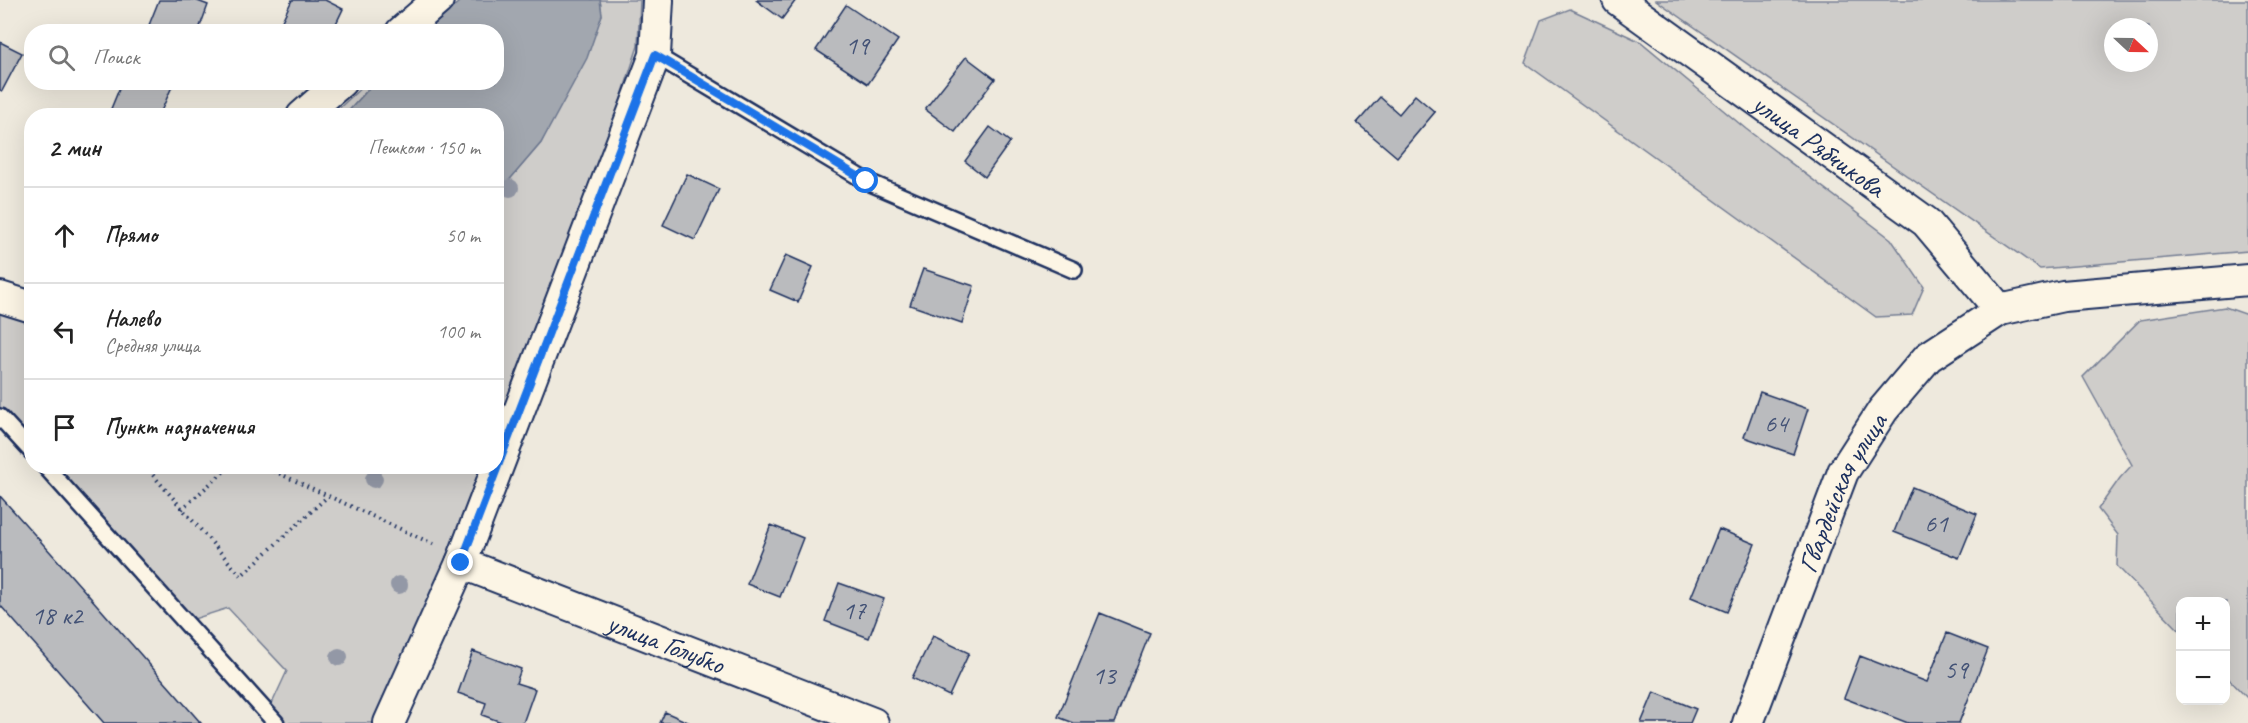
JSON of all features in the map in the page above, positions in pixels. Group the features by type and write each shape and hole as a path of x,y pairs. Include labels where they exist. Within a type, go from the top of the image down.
{"street":[{"path":"410,24 438,0"},
{"path":"504,450 655,55 658,0"},
{"name":"улица Рябчикова","path":"1618,0 1926,222 2000,310"},
{"path":"311,108 332,90"},
{"path":"2000,310 2063,296 2248,280"},
{"path":"0,297 24,304"},
{"name":"Гвардейская улица","path":"1748,723 1843,472 1883,410 1928,357 2000,310"},
{"path":"389,723 461,563 495,474"},
{"name":"улица Голубко","path":"461,563 873,723"}],"lane":[{"path":"655,55 866,181 1074,270"},
{"path":"0,417 24,443"},
{"path":"52,474 276,723"}],"path":[{"path":"152,474 241,576 327,497"},
{"path":"182,509 221,474"},
{"path":"280,474 443,548 461,563"}],"shaded area":[{"path":"461,0 600,0 602,15 587,58 541,143 504,188 504,108 351,108 368,90 504,90 504,24 435,24"},
{"path":"600,0 640,0 638,46 602,157 504,408 504,188 541,143 602,15"},
{"path":"1656,0 2248,0 2248,251 2040,269"},
{"path":"1570,9 1641,42 1746,129 1891,239 1924,287 1912,315 1876,317 1525,63 1541,20"},
{"path":"359,90 368,90 351,108 339,108"},
{"path":"2225,307 2248,315 2248,699 2230,680 2230,597 2176,597 2176,627 2117,566 2118,535 2098,509 2132,465 2083,377 2140,320"},
{"path":"0,310 24,318 24,436 0,410"},
{"path":"58,474 479,474 442,576 378,723 281,723 269,710 287,671 228,608 191,620"}],"building":[{"path":"159,0 195,0 208,5 201,24 149,24"},
{"path":"292,0 325,0 343,9 336,24 280,24"},
{"path":"756,0 796,0 782,19"},
{"path":"846,5 898,40 868,84 816,50"},
{"path":"0,42 22,53 2,91 0,90"},
{"path":"966,57 995,79 955,132 925,109"},
{"path":"119,90 170,90 163,108 111,108"},
{"path":"1415,95 1435,112 1397,157 1357,123 1380,97 1399,114"},
{"path":"990,127 1010,142 985,177 965,161"},
{"path":"687,174 719,189 695,240 663,225"},
{"path":"786,255 813,267 798,302 770,290"},
{"path":"923,269 974,286 962,323 910,305"},
{"path":"1760,392 1808,409 1793,454 1744,437"},
{"path":"1912,487 1977,514 1959,558 1894,532"},
{"path":"0,496 201,723 104,723 0,605"},
{"path":"771,525 803,538 780,597 747,584"},
{"path":"1719,529 1755,544 1727,612 1691,597"},
{"path":"839,583 884,599 869,638 825,621"},
{"path":"1100,613 1150,633 1114,723 1074,723 1058,717"},
{"path":"1947,633 1988,649 1959,723 1908,723 1844,698 1860,656 1927,682"},
{"path":"933,636 969,653 949,696 912,678"},
{"path":"473,651 521,669 516,683 535,689 523,723 504,723 482,715 486,703 458,693"},
{"path":"1654,692 1696,709 1690,723 1641,723"},
{"path":"665,712 690,723 660,723"}],"route":[{"path":"461,563 655,55 866,181"}]}
